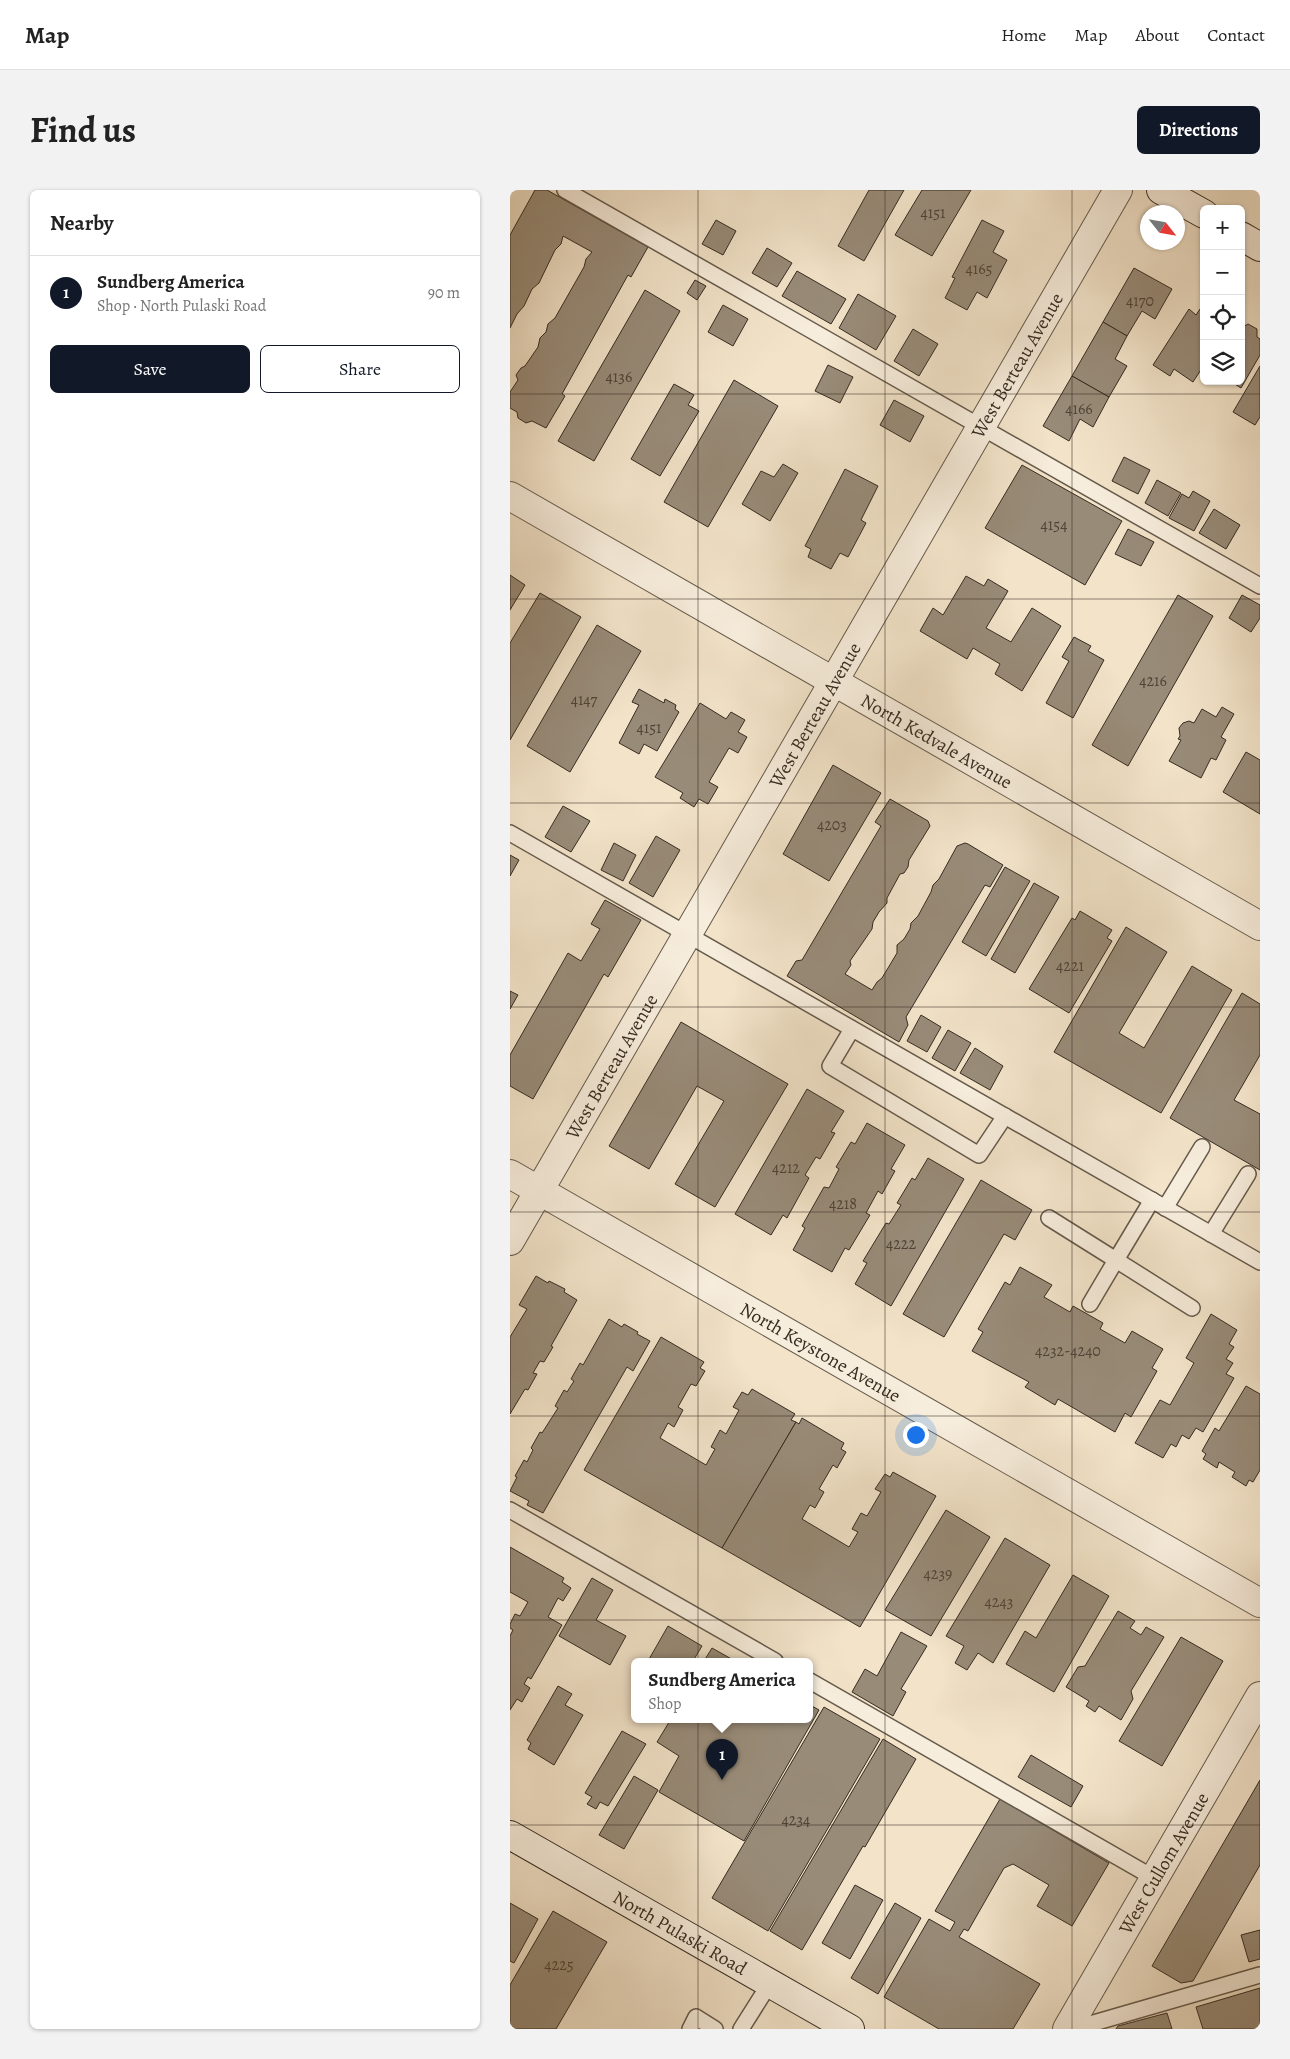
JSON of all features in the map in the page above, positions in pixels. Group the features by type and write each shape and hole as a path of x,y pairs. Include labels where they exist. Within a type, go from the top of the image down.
{"street":[{"name":"West Berteau Avenue","path":"510,1241 1118,190"},
{"path":"1161,190 1200,212"},
{"path":"1245,238 1260,247"},
{"name":"North Kedvale Avenue","path":"510,496 1260,926"},
{"name":"North Keystone Avenue","path":"510,1174 1260,1603"},
{"name":"West Cullom Avenue","path":"1067,2029 1260,1696"},
{"name":"North Pulaski Road","path":"510,1835 850,2029"}],"lane":[{"path":"565,190 1260,586"},
{"path":"510,833 1260,1262"},
{"path":"852,1029 830,1066 979,1155 1005,1116"},
{"path":"1165,1208 1202,1146"},
{"path":"1211,1234 1248,1174"},
{"path":"1090,1304 1152,1200"},
{"path":"1049,1218 1192,1308"},
{"path":"510,1510 770,1658"},
{"path":"813,1683 1154,1878"},
{"path":"1073,2029 1260,1975"},
{"path":"741,2029 770,1983"},
{"path":"690,2029 696,2017 715,2029"}],"building":[{"path":"535,190 547,190 648,247 631,277 628,275 562,394 565,396 546,428 532,421 526,423 518,418 517,412 510,408 510,392 518,380 516,375 525,366 538,347 540,338 546,332 548,324 555,318 584,267 586,259 592,252 563,236 561,244 555,250 539,283 532,289 510,328 510,235"},
{"path":"869,190 904,190 864,261 838,246"},
{"path":"922,190 971,190 932,256 895,235"},
{"path":"716,220 736,231 723,255 702,244"},
{"path":"982,220 1004,231 993,252 1007,260 987,298 977,292 967,310 945,298 955,278 952,277"},
{"path":"767,248 792,263 777,287 752,273"},
{"path":"1134,268 1172,289 1155,319 1142,311 1127,336 1103,322"},
{"path":"797,271 846,299 831,324 782,296"},
{"path":"695,280 706,286 697,300 687,293"},
{"path":"645,290 680,311 594,461 558,441"},
{"path":"858,294 896,316 876,350 839,328"},
{"path":"723,305 748,319 733,346 708,332"},
{"path":"1189,309 1196,315 1200,309 1200,371 1193,382 1174,369 1170,376 1153,365"},
{"path":"1103,322 1127,336 1115,359 1127,366 1109,397 1072,376"},
{"path":"1248,324 1257,329 1257,337 1260,339 1260,355 1245,381 1245,340 1245,326"},
{"path":"913,329 938,344 919,376 894,361"},
{"path":"828,365 853,377 840,403 815,391"},
{"path":"1260,366 1260,417 1255,425 1233,412"},
{"path":"1072,376 1109,397 1093,427 1080,419 1069,441 1043,426"},
{"path":"734,380 778,406 708,527 664,502"},
{"path":"674,384 694,395 688,405 699,411 660,476 631,459"},
{"path":"894,400 924,416 910,442 880,425"},
{"path":"1124,457 1150,470 1138,494 1112,481"},
{"path":"783,464 798,473 770,521 742,504 761,471 774,477"},
{"path":"1022,465 1122,521 1085,585 985,528"},
{"path":"845,469 878,486 861,520 866,523 848,557 840,553 831,569 808,557 811,549 805,546"},
{"path":"1157,480 1181,493 1168,516 1145,503"},
{"path":"1193,491 1210,501 1194,531 1169,518 1182,494 1189,498"},
{"path":"1214,509 1240,525 1226,549 1199,533"},
{"path":"1128,529 1154,542 1141,566 1115,554"},
{"path":"510,575 525,585 510,610"},
{"path":"966,576 984,586 988,579 1008,591 986,628 1011,642 1032,608 1061,626 1022,691 995,674 1000,664 973,648 967,659 920,631 933,608 943,615"},
{"path":"540,593 581,617 510,740 510,643"},
{"path":"1178,595 1213,616 1128,766 1092,745"},
{"path":"1242,595 1260,605 1260,618 1251,632 1229,618"},
{"path":"597,625 641,651 570,772 527,746"},
{"path":"1074,637 1091,646 1088,651 1104,660 1073,718 1046,703 1069,661 1062,657"},
{"path":"639,689 664,703 665,699 676,705 675,709 679,712 657,751 644,744 639,754 619,743 639,705 632,702"},
{"path":"700,703 726,719 731,712 745,720 738,732 747,737 738,753 729,748 709,782 718,787 708,804 699,799 694,807 680,798 683,793 655,777"},
{"path":"1222,707 1234,714 1221,737 1226,740 1216,760 1211,758 1201,778 1169,761 1181,740 1178,739 1180,736 1179,728 1183,723 1189,721 1194,723 1202,709 1216,717"},
{"path":"1246,752 1260,760 1260,814 1223,792"},
{"path":"833,765 881,793 829,881 783,854"},
{"path":"890,799 928,821 930,826 909,860 908,867 904,873 900,874 887,898 887,903 873,922 872,929 850,961 851,965 845,974 872,990 882,978 897,953 897,945 904,939 911,923 918,916 933,885 939,879 957,846 965,843 968,844 1003,865 990,887 985,885 906,1017 908,1025 899,1042 787,976 796,961 802,960 881,826 875,822"},
{"path":"563,806 590,821 571,852 545,837"},
{"path":"656,836 680,850 653,897 629,883"},
{"path":"614,843 636,855 623,881 601,870"},
{"path":"510,855 519,860 510,876"},
{"path":"1005,867 1030,881 986,956 962,942"},
{"path":"1034,883 1059,897 1015,973 991,959"},
{"path":"605,900 641,920 608,977 604,974 533,1099 510,1086 510,1055 568,953 581,961 600,929 591,924"},
{"path":"1080,911 1112,930 1107,938 1112,941 1069,1013 1029,989 1072,918 1075,920"},
{"path":"1126,927 1167,952 1119,1033 1144,1048 1192,966 1232,990 1161,1113 1054,1052"},
{"path":"510,991 518,995 510,1009"},
{"path":"1242,993 1260,1004 1260,1055 1234,1100 1260,1114 1260,1170 1170,1118"},
{"path":"921,1015 941,1027 927,1052 907,1041"},
{"path":"681,1022 788,1084 715,1207 675,1184 724,1101 697,1086 649,1169 609,1146"},
{"path":"948,1030 971,1043 955,1071 932,1058"},
{"path":"975,1048 1003,1066 990,1090 960,1073"},
{"path":"807,1089 844,1111 831,1132 835,1133 820,1159 816,1157 805,1175 809,1178 787,1218 783,1215 771,1235 735,1214"},
{"path":"867,1123 905,1145 891,1169 895,1171 882,1194 878,1191 866,1213 870,1215 849,1250 845,1248 832,1272 793,1250 805,1228 802,1226 824,1187 829,1188 839,1169 836,1167 851,1142 855,1144"},
{"path":"928,1158 964,1179 891,1306 855,1284 867,1263 863,1261 886,1223 889,1224 901,1205 897,1203 912,1178 915,1180"},
{"path":"981,1180 1032,1210 1015,1240 1004,1234 944,1337 903,1314"},
{"path":"1020,1267 1052,1285 1044,1297 1070,1312 1073,1306 1103,1323 1100,1329 1125,1343 1132,1331 1163,1349 1152,1368 1157,1371 1131,1417 1125,1413 1115,1432 1058,1399 1055,1405 1025,1387 1029,1382 972,1351 983,1332 978,1329 1005,1282 1010,1285"},
{"path":"536,1276 565,1289 564,1292 577,1300 544,1362 540,1361 533,1373 537,1374 528,1390 525,1389 510,1414 510,1337 527,1309 519,1305"},
{"path":"1211,1314 1237,1330 1229,1344 1234,1347 1226,1359 1233,1363 1226,1374 1234,1378 1203,1432 1196,1428 1189,1439 1182,1435 1176,1447 1171,1444 1163,1458 1135,1443 1160,1400 1170,1405 1194,1363 1186,1358"},
{"path":"609,1319 622,1327 624,1324 650,1341 633,1371 627,1367 543,1513 527,1505 529,1501 510,1491 517,1477 515,1476 524,1460 527,1462 533,1450 531,1448 540,1432 542,1433 558,1408 555,1406 564,1390 567,1392 574,1381 571,1379 580,1363 583,1365"},
{"path":"661,1337 704,1362 700,1368 705,1371 696,1386 691,1384 678,1407 683,1410 674,1427 668,1423 660,1438 706,1465 715,1449 711,1447 720,1430 726,1434 739,1410 733,1407 742,1392 748,1395 752,1389 795,1414 791,1420 796,1422 722,1548 584,1470"},
{"path":"1246,1386 1260,1394 1260,1470 1253,1482 1249,1480 1246,1486 1232,1477 1235,1472 1219,1462 1217,1468 1203,1459 1206,1454 1202,1451 1215,1428 1219,1431"},
{"path":"802,1418 844,1443 841,1449 846,1452 837,1468 833,1465 819,1489 824,1492 815,1508 810,1505 802,1519 849,1547 858,1532 852,1529 861,1513 867,1516 881,1492 875,1489 885,1474 890,1477 893,1472 936,1496 860,1627 722,1548 796,1422 799,1424"},
{"path":"946,1510 990,1537 931,1636 885,1610"},
{"path":"1005,1538 1050,1565 993,1663 978,1653 967,1670 955,1663 964,1646 946,1636"},
{"path":"510,1547 564,1578 562,1582 571,1588 563,1601 558,1598 548,1617 562,1625 531,1679 528,1677 524,1684 530,1688 522,1702 517,1699 510,1710 510,1636 513,1630 510,1628 510,1624 515,1614 520,1616 528,1602 510,1592"},
{"path":"1073,1575 1109,1596 1054,1692 1006,1664 1025,1631 1036,1638"},
{"path":"592,1578 613,1590 596,1620 626,1636 610,1665 559,1636"},
{"path":"1118,1611 1135,1621 1130,1628 1141,1635 1146,1627 1164,1637 1131,1691 1133,1699 1121,1720 1099,1706 1095,1712 1086,1706 1089,1701 1066,1687 1078,1667 1085,1666"},
{"path":"668,1626 702,1646 695,1658 650,1658"},
{"path":"901,1632 927,1646 901,1689 906,1692 893,1716 852,1692 865,1669 877,1676"},
{"path":"1181,1637 1223,1661 1162,1766 1119,1741"},
{"path":"712,1648 730,1658 706,1658"},
{"path":"558,1686 572,1694 565,1705 583,1715 554,1765 528,1749 531,1743 527,1740"},
{"path":"813,1707 819,1710 813,1720"},
{"path":"824,1707 880,1739 768,1931 712,1898"},
{"path":"669,1723 812,1723 744,1841 659,1792 679,1756 657,1742"},
{"path":"622,1731 646,1744 608,1806 600,1802 596,1809 587,1804 592,1797 585,1793"},
{"path":"883,1739 916,1759 802,1950 770,1931"},
{"path":"1031,1755 1083,1786 1071,1807 1018,1777"},
{"path":"634,1776 658,1790 624,1849 599,1835"},
{"path":"1260,1780 1260,1865 1193,1981 1181,1983 1152,1966"},
{"path":"1000,1799 1109,1863 1072,1926 1037,1906 1049,1885 1013,1864 1004,1868 968,1931 964,1929 959,1937 1040,1984 1013,2029 939,2029 884,1997 929,1919 950,1931 955,1922 935,1911"},
{"path":"855,1885 883,1900 850,1959 822,1943"},
{"path":"510,1903 538,1919 514,1963 510,1961"},
{"path":"895,1903 921,1918 878,1994 851,1978"},
{"path":"553,1911 607,1942 556,2029 510,2029 510,1985"},
{"path":"1260,1930 1260,1959 1249,1962 1241,1935"},
{"path":"1260,1988 1260,2029 1203,2029 1196,2007"},
{"path":"1167,2013 1172,2029 1116,2029 1118,2026"}],"place":[{"name":"Sundberg America","path":"722,1780"}]}
